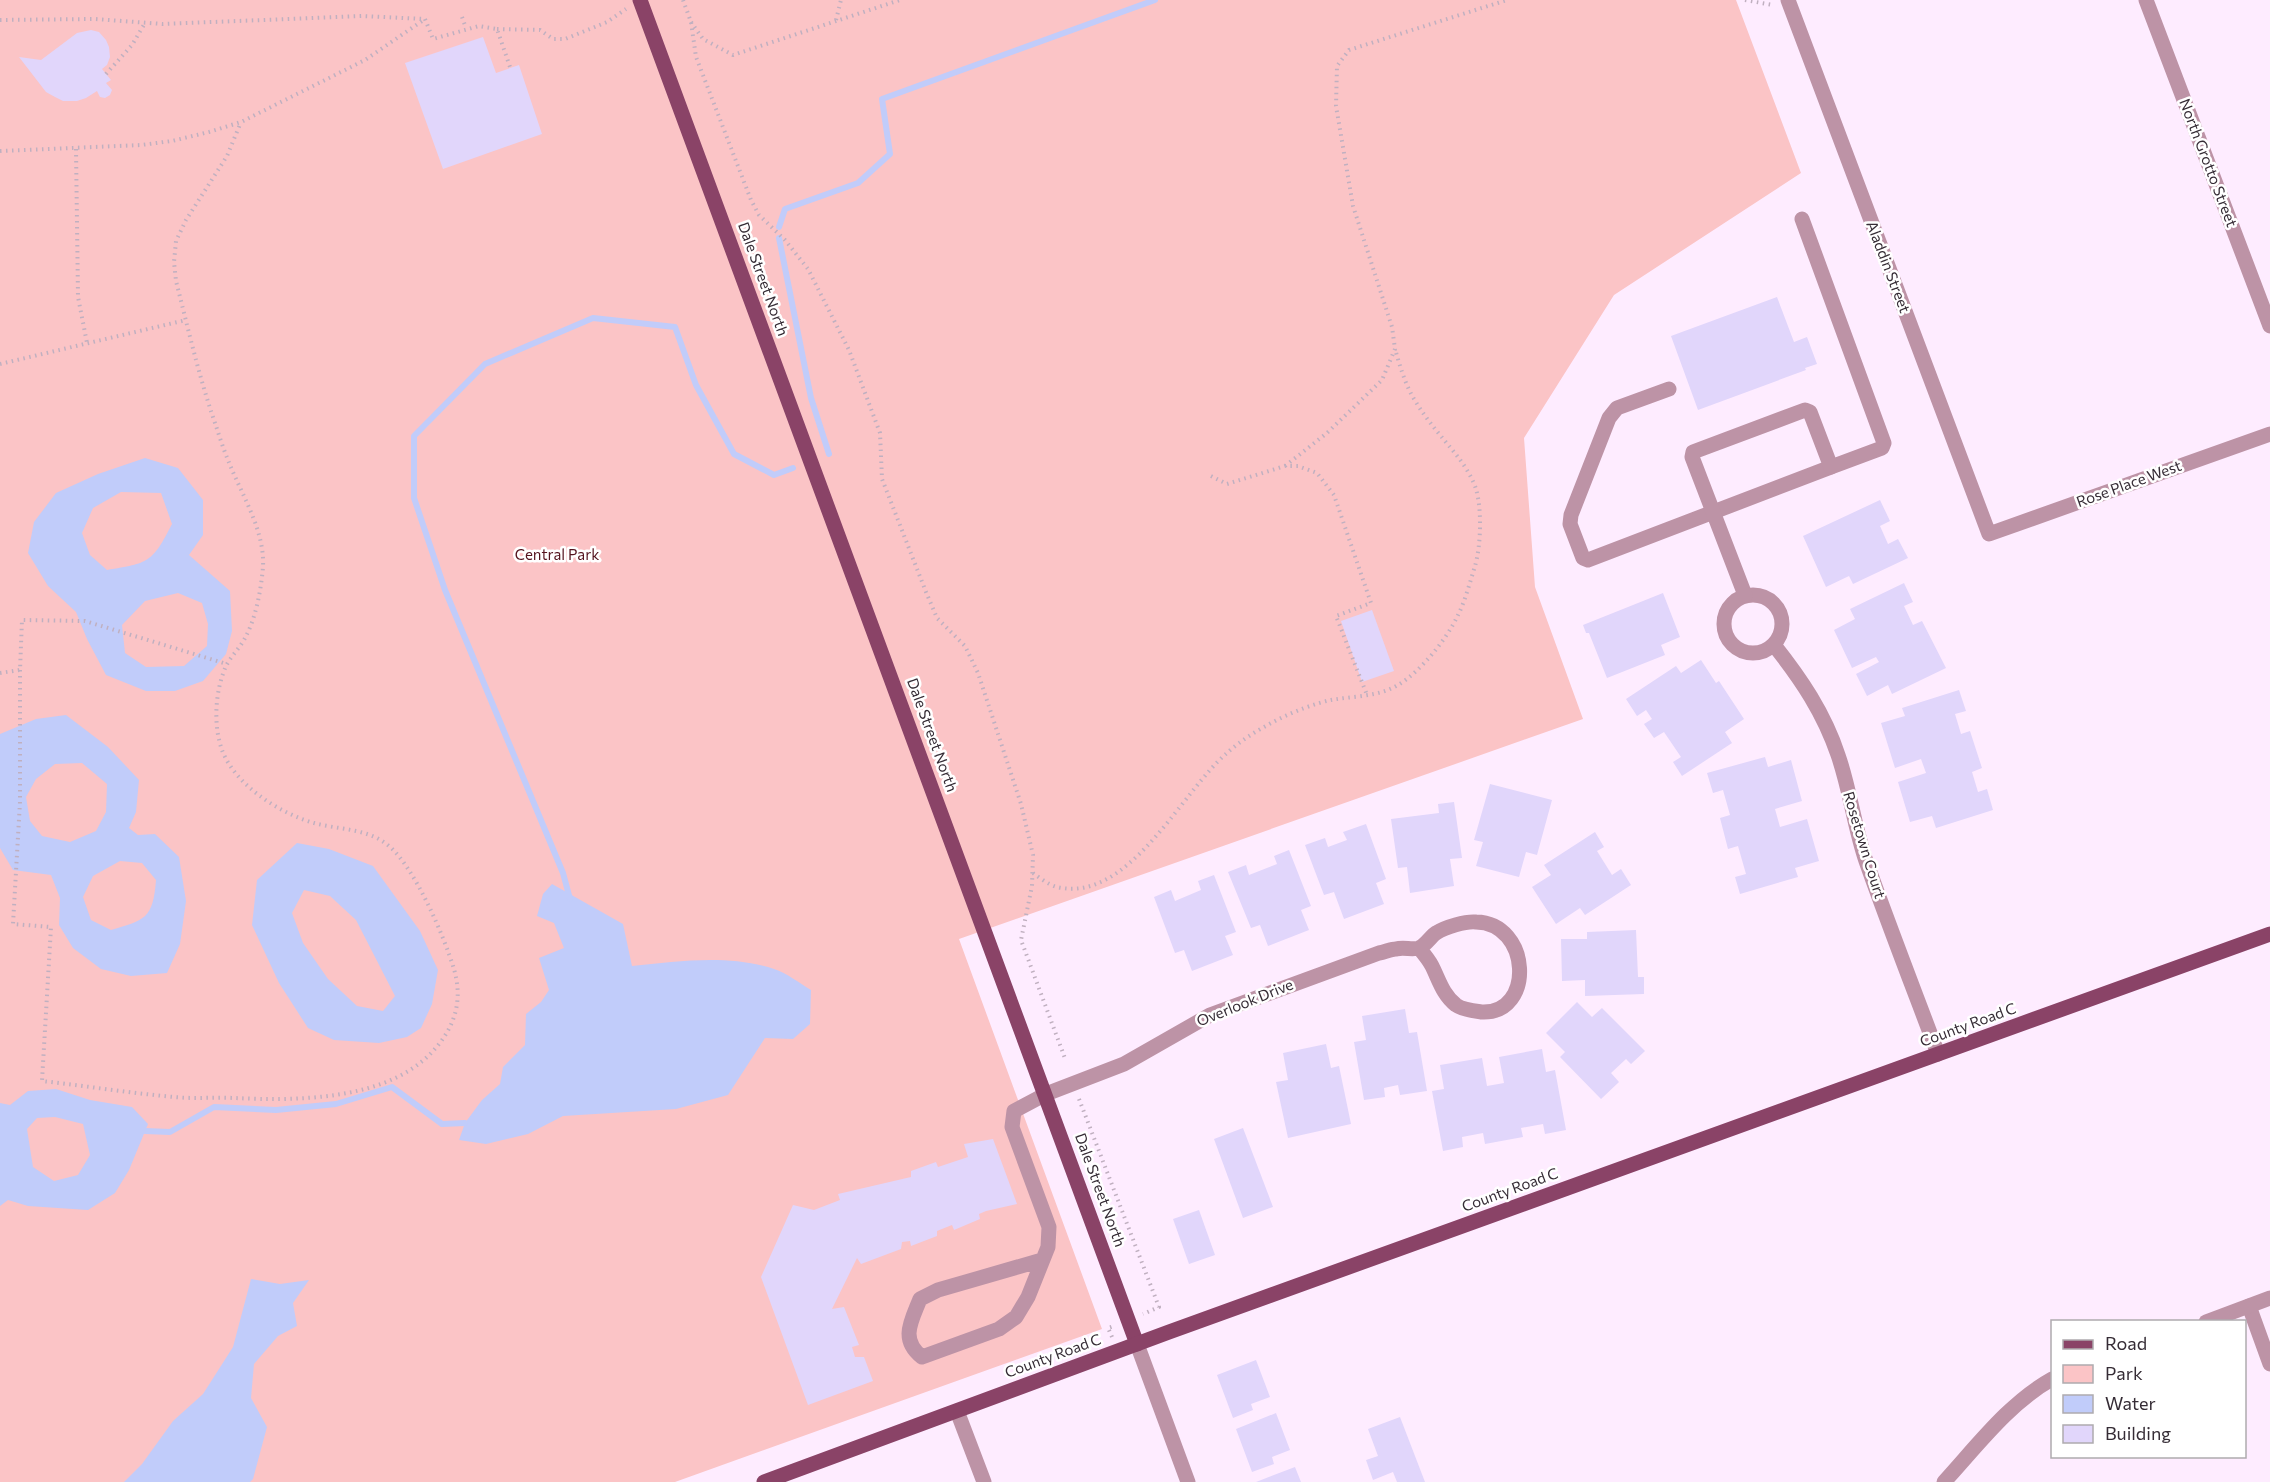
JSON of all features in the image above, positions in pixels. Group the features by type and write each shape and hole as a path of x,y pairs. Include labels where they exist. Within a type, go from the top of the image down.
{"main road":[{"name":"Dale Street North","path":"635,3 1046,1094 1137,1344"},
{"name":"County Road C","path":"764,1482 1137,1344 2270,934"}],"street":[{"name":"North Grotto Street","path":"2146,0 2270,326"},
{"name":"Aladdin Street","path":"1788,1 1989,534"},
{"path":"1669,389 1617,408 1609,418 1571,515 1570,524 1583,558 1588,560 1882,448 1884,443 1802,219"},
{"path":"1745,595 1692,457 1693,452 1805,410 1810,412 1832,467"},
{"name":"Rose Place West","path":"1989,534 2270,434"},
{"path":"1755,594 1774,603 1780,612 1782,622 1781,632 1774,645 1761,652 1750,654 1738,650 1729,642 1724,632 1723,620 1728,608 1735,600 1745,595 1755,594"},
{"name":"Rosetown Court","path":"1774,645 1803,682 1826,723 1839,756 1866,860 1938,1054"},
{"path":"1474,921 1491,924 1506,933 1516,951 1521,971 1518,988 1507,1003 1490,1012 1472,1011 1457,1005 1443,990 1432,965 1419,948 1438,931 1474,921"},
{"name":"Overlook Drive","path":"1042,1260 1048,1246 1049,1227 1012,1127 1014,1111 1046,1094 1124,1064 1179,1031 1229,1007 1379,953 1397,948 1419,948"},
{"path":"1042,1260 1028,1297 1016,1317 999,1329 922,1357 913,1350 908,1330 920,1299 938,1290 1042,1260"},
{"path":"2211,1320 2270,1298"},
{"path":"2249,1306 2270,1364"},
{"name":"Dale Street North","path":"1137,1344 1188,1482"},
{"path":"1944,1482 2008,1412 2051,1380"},
{"path":"957,1410 984,1482"}],"path":[{"path":"683,0 691,22 696,57 751,200 759,215 785,240 808,269 849,350 880,433 882,479 926,592 937,618 965,646 978,673 1021,804 1033,855 1028,914 1021,940 1066,1061"},
{"path":"836,20 841,0"},
{"path":"691,22 703,39 734,55 900,0"},
{"path":"1033,873 1055,887 1082,890 1118,872 1153,841 1226,753 1277,719 1330,700 1367,695 1397,686 1430,658 1457,618 1476,564 1480,526 1476,489 1460,459 1434,430 1413,398 1402,373 1392,327 1353,206 1336,106 1337,66 1349,50 1507,0"},
{"path":"1745,0 1770,6 1788,1"},
{"path":"425,19 433,39 479,26 497,29 540,30 553,39 565,39 607,22 635,3"},
{"path":"0,20 94,19 163,24 362,16 425,19"},
{"path":"462,17 466,28"},
{"path":"0,151 76,149 172,141 241,122 365,60 425,19"},
{"path":"106,74 132,45 145,22"},
{"path":"497,29 510,67"},
{"path":"227,664 85,621 22,620 20,802 13,924 51,927 42,1081 180,1098 295,1099 359,1091 415,1067 433,1051 448,1032 458,1000 458,984 441,932 404,863 390,846 374,835 313,823 264,798 234,771 223,754 217,733 218,697 227,664 245,638 261,587 263,562 260,539 213,417 176,281 174,262 176,241 186,220 227,156 241,122"},
{"path":"76,149 78,297 87,343"},
{"path":"0,364 186,320"},
{"path":"1285,466 1327,433 1382,380 1395,348"},
{"path":"1211,476 1227,484 1285,466 1298,466 1317,473 1334,495 1371,603 1336,616 1367,695"},
{"path":"0,673 21,670"}],"green space":[{"name":"Central Park","path":"0,0 1736,0 1801,173 1614,295 1524,438 1535,587 1583,719 959,939 1102,1329 675,1482 0,1482"}],"water":[{"path":"145,458 178,468 203,500 203,535 189,555 230,591 232,631 226,654 203,681 175,691 146,691 106,675 76,612 48,586 28,553 34,522 56,493 98,474","holes":["121,492 161,493 172,524 159,547 148,559 141,563 107,570 90,555 82,533 93,508","178,593 202,603 208,624 207,646 184,666 146,667 125,653 122,625 145,601"]},
{"path":"66,715 108,747 139,780 136,812 129,828 138,835 155,834 179,857 186,901 180,944 167,973 131,976 101,969 73,948 59,925 60,898 51,875 13,870 0,848 0,734 36,719","holes":["82,763 107,784 106,812 96,831 70,842 42,836 30,821 26,797 36,779 55,764","120,861 142,863 156,880 155,893 145,916 111,930 91,920 83,897 93,876"]},
{"path":"297,843 329,849 373,866 420,931 438,970 432,1004 421,1028 407,1037 379,1043 334,1040 308,1028 279,983 252,925 257,880","holes":["304,890 330,896 356,920 395,996 383,1011 357,1006 328,979 303,943 292,913"]},
{"path":"552,884 623,924 632,966 722,960 757,964 774,969 811,990 810,1024 793,1039 765,1038 728,1095 676,1109 563,1116 528,1134 486,1144 459,1140 465,1123 482,1100 500,1084 503,1067 525,1045 526,1014 541,1002 549,990 539,958 564,948 554,923 537,916 543,894"},
{"path":"56,1089 90,1100 132,1107 148,1124 129,1170 115,1193 88,1210 28,1206 8,1200 0,1206 0,1103 10,1105 28,1091","holes":["55,1117 83,1124 90,1155 78,1175 54,1181 33,1167 27,1129 37,1118"]},
{"path":"251,1279 280,1284 309,1280 293,1303 297,1326 278,1336 254,1364 251,1398 267,1427 253,1479 250,1482 124,1482 142,1464 173,1421 203,1394 233,1347"}],"building":[{"path":"91,30 99,32 109,47 110,57 107,65 102,69 111,80 106,83 112,90 105,98 100,97 97,91 77,101 63,101 46,92 19,57 41,60 77,33"},
{"path":"483,37 496,73 519,65 542,134 443,169 405,63"},
{"path":"1777,297 1794,342 1807,337 1817,364 1698,410 1671,336"},
{"path":"1880,500 1890,521 1880,526 1888,544 1898,539 1908,558 1853,584 1849,576 1826,587 1803,536"},
{"path":"1904,583 1913,602 1904,606 1913,625 1922,621 1946,668 1892,694 1888,685 1867,696 1856,674 1879,662 1876,657 1852,668 1834,630 1855,619 1850,609"},
{"path":"1663,593 1680,637 1661,645 1665,655 1607,678 1589,633 1586,633 1583,625"},
{"path":"1372,610 1394,671 1362,682 1341,621"},
{"path":"1701,660 1716,683 1719,681 1744,719 1725,732 1732,743 1682,776 1673,762 1681,757 1664,732 1654,738 1644,724 1652,719 1646,710 1637,716 1626,699 1676,666 1681,673"},
{"path":"1959,690 1966,711 1955,714 1961,734 1970,731 1982,768 1972,772 1978,792 1987,789 1993,810 1936,828 1932,816 1910,822 1898,782 1926,773 1921,759 1895,768 1881,723 1905,716 1902,708"},
{"path":"1765,757 1768,767 1791,760 1802,801 1775,809 1780,827 1807,819 1819,861 1795,868 1798,877 1740,894 1735,877 1746,874 1738,846 1728,849 1720,818 1730,815 1723,790 1713,793 1707,773"},
{"path":"1490,784 1552,800 1537,855 1526,852 1519,877 1476,866 1483,842 1474,840"},
{"path":"1454,802 1462,858 1450,859 1454,886 1410,893 1407,867 1398,868 1391,819 1439,813 1438,804"},
{"path":"1366,824 1386,879 1376,883 1384,904 1344,919 1334,892 1324,895 1305,845 1325,838 1328,847 1347,840 1343,832"},
{"path":"1595,832 1604,847 1597,851 1612,875 1621,869 1631,885 1585,915 1580,908 1556,924 1532,887 1551,875 1544,865"},
{"path":"1289,850 1311,906 1301,910 1309,930 1268,946 1260,925 1251,928 1228,872 1246,865 1249,875 1277,864 1274,856"},
{"path":"1214,875 1236,932 1225,936 1233,955 1192,971 1184,950 1175,953 1154,897 1171,890 1175,901 1201,890 1198,881"},
{"path":"1636,930 1638,977 1644,977 1644,994 1585,996 1585,980 1562,981 1561,939 1587,939 1587,932"},
{"path":"1577,1002 1592,1017 1602,1008 1645,1051 1631,1064 1626,1059 1611,1073 1619,1082 1601,1099 1560,1057 1565,1052 1546,1033"},
{"path":"1405,1009 1409,1033 1417,1032 1427,1091 1400,1095 1398,1085 1384,1088 1385,1097 1364,1100 1354,1042 1366,1040 1362,1016"},
{"path":"1326,1044 1331,1068 1339,1066 1351,1124 1288,1138 1276,1082 1288,1080 1283,1053"},
{"path":"1542,1049 1546,1072 1555,1070 1566,1130 1545,1134 1543,1124 1521,1128 1523,1137 1485,1144 1483,1133 1462,1137 1463,1147 1443,1151 1432,1091 1444,1089 1440,1065 1482,1058 1487,1086 1504,1083 1499,1057"},
{"path":"1243,1128 1273,1207 1243,1218 1214,1139"},
{"path":"993,1139 1017,1204 986,1211 979,1214 980,1219 954,1230 952,1225 937,1231 937,1236 911,1246 910,1241 902,1242 901,1249 861,1264 857,1258 832,1309 844,1307 859,1345 852,1347 855,1357 864,1357 873,1381 808,1405 761,1277 793,1205 814,1210 840,1200 838,1194 911,1177 911,1171 936,1162 938,1167 968,1157 964,1144"},
{"path":"1199,1210 1215,1255 1189,1264 1173,1219"},
{"path":"1256,1360 1270,1397 1251,1404 1253,1410 1233,1418 1217,1375"},
{"path":"1276,1413 1290,1450 1272,1457 1274,1464 1252,1472 1236,1429"},
{"path":"1400,1417 1425,1482 1397,1482 1393,1472 1373,1480 1366,1460 1378,1456 1368,1429"},
{"path":"1295,1467 1301,1482 1256,1482"}],"waterway":[{"path":"779,227 785,209 858,183 890,154 882,99 1155,0"},
{"path":"779,238 811,398 829,454"},
{"path":"570,899 563,873 445,590 414,498 414,436 485,364 593,318 675,327 696,385 734,454 774,475 793,468"},
{"path":"145,1131 170,1132 214,1107 276,1110 336,1104 392,1087 442,1124 465,1123"}]}
